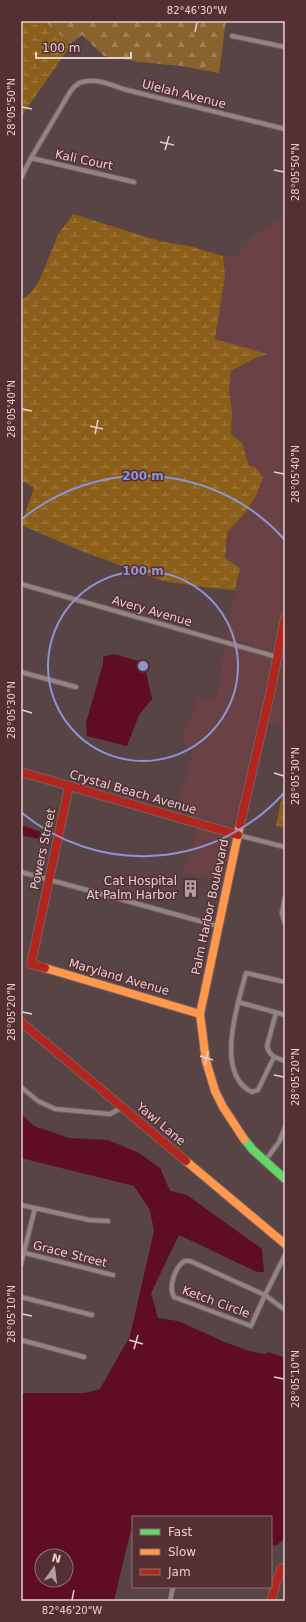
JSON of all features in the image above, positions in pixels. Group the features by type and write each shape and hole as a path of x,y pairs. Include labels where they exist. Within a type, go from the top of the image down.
{"street":[{"path":"232,36 285,47"},
{"name":"Ulelah Avenue","path":"30,158 70,92 78,83 88,81 102,82 123,89 285,129"},
{"path":"21,178 30,158"},
{"name":"Kali Court","path":"30,158 134,182"},
{"name":"Avery Avenue","path":"21,584 278,657"},
{"name":"Palm Harbor Boulevard","path":"285,618 278,657 200,1014 206,1061 215,1091 233,1125 265,1162 285,1179"},
{"path":"21,672 76,688"},
{"name":"Crystal Beach Avenue","path":"21,772 238,835"},
{"name":"Powers Street","path":"31,964 69,786"},
{"path":"238,835 285,847"},
{"path":"21,872 218,926"},
{"path":"285,897 282,913 285,924"},
{"name":"Maryland Avenue","path":"31,964 200,1014"},
{"path":"274,1057 258,1090 252,1092 246,1089 238,1081 231,1063 231,1037 246,973 285,982"},
{"path":"238,1002 285,1016"},
{"path":"276,1013 267,1046 268,1051 274,1057 285,1061"},
{"name":"Yawl Lane","path":"21,1022 285,1244"},
{"path":"21,1087 38,1101 55,1109 110,1114 123,1107"},
{"path":"265,1162 279,1142 285,1128"},
{"path":"279,1142 285,1143"},
{"path":"21,1205 89,1220 108,1221"},
{"path":"21,1264 35,1208"},
{"name":"Grace Street","path":"23,1253 114,1275"},
{"name":"Ketch Circle","path":"265,1295 190,1262 184,1261 179,1265 171,1287 171,1292 177,1299 250,1326 285,1255"},
{"path":"265,1295 285,1310"},
{"path":"21,1298 92,1315"},
{"path":"21,1340 84,1357"},
{"path":"271,1601 276,1582 284,1568"},
{"path":"170,1601 174,1588"}],"shaded area":[{"path":"281,219 285,220 285,603 275,652 226,638 240,568 225,558 227,533 244,514 256,496 263,477 249,466 242,443 231,434 232,413 229,391 231,371 255,358 266,354 215,339 225,276 223,256 237,257 253,235"},
{"path":"285,635 285,727 267,722 242,833"},
{"path":"225,645 274,659 236,831 197,820 177,805 193,755 181,739 198,698 216,699"},
{"path":"114,654 144,663 152,699 139,715 127,746 87,736 86,723 103,664 103,657"},
{"path":"21,825 41,832 38,839 21,835"},
{"path":"198,828 234,838 224,884 182,872"},
{"path":"21,1114 34,1126 69,1138 108,1140 139,1153 160,1168 170,1191 187,1195 262,1249 264,1272 257,1272 179,1235 151,1293 158,1318 178,1321 249,1351 265,1354 269,1352 285,1358 285,1538 277,1545 272,1546 272,1516 132,1516 132,1530 130,1533 114,1601 21,1601 21,1396 24,1393 85,1393 100,1389 130,1336 154,1231 150,1210 134,1186 21,1158"}],"green space":[{"path":"21,21 44,21 71,45 21,117"},
{"path":"44,21 226,21 219,73 181,66 139,62 104,56 82,35 70,44"},
{"path":"73,214 159,241 189,246 223,256 225,276 215,339 267,354 255,358 231,371 229,391 232,413 231,434 242,443 249,466 255,467 263,477 256,496 244,514 227,533 225,558 240,568 235,590 163,581 84,552 21,525 34,488 21,480 21,300 34,289 39,281 60,231"},
{"path":"285,779 285,828 276,826"}],"traffic: fast":[{"path":"244,1139 253,1150 285,1179"}],"traffic: slow":[{"path":"240,825 200,1014 206,1061 215,1091 223,1107 244,1139"},
{"path":"45,968 200,1014"},
{"path":"186,1161 285,1244"}],"traffic: jam":[{"path":"240,825 270,694 285,618"},
{"path":"21,772 238,835"},
{"path":"45,968 31,964 69,786"},
{"path":"21,1022 186,1161"},
{"path":"271,1601 276,1582 282,1568 285,1569"}],"place":[{"name":"Cat Hospital At Palm Harbor","path":"190,888"}]}
